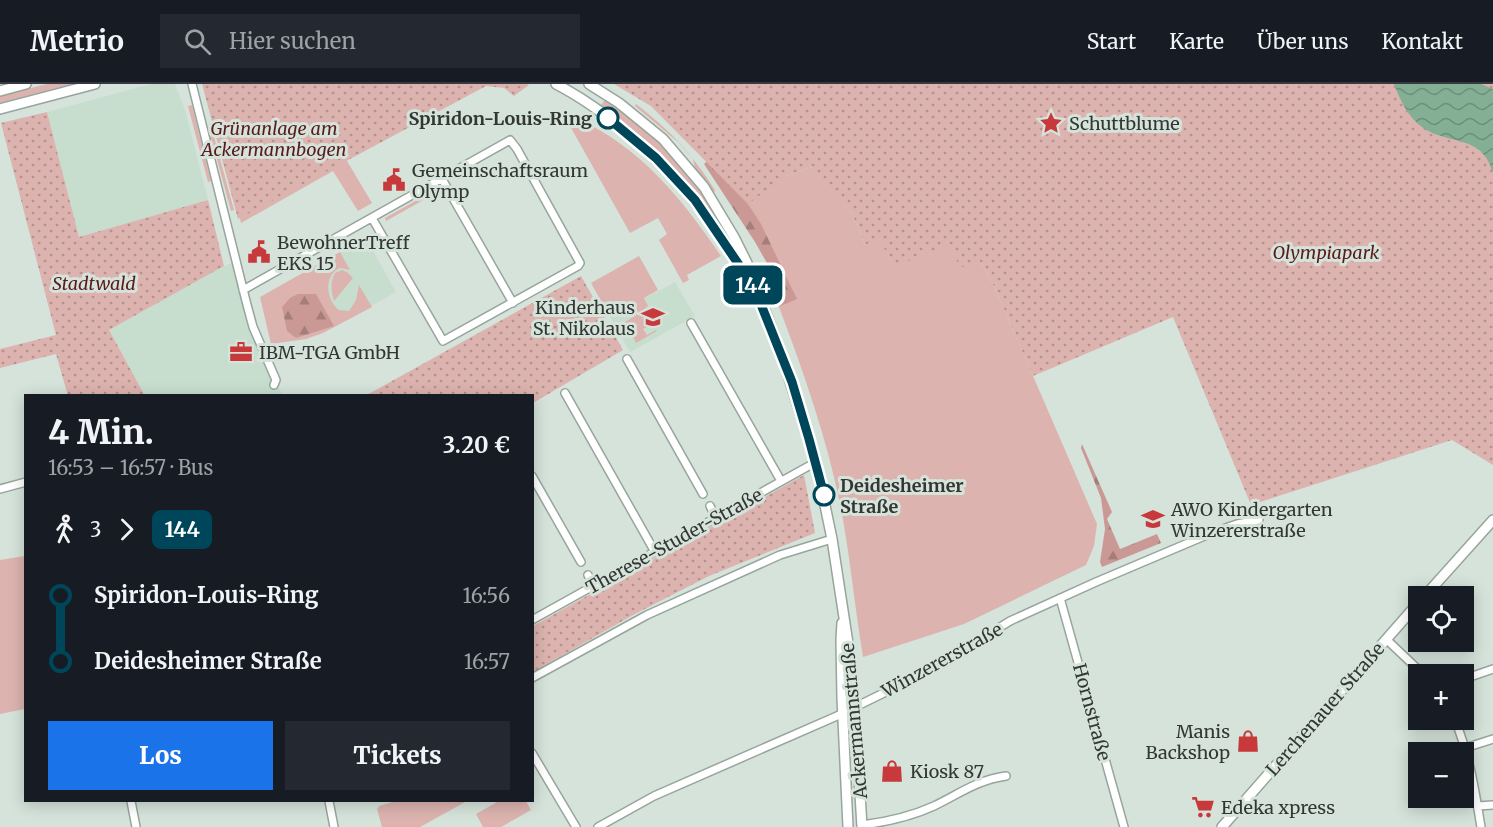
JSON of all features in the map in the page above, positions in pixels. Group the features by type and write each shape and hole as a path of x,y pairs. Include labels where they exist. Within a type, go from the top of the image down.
{"main road":[{"path":"0,91 26,84"},
{"path":"0,109 95,84"},
{"name":"Ackermannstraße","path":"555,84 583,100 656,158 695,200 754,287"},
{"name":"Ackermannstraße","path":"591,84 640,119 663,139 690,169 717,207 747,263 754,287 781,352 816,462 832,539 849,640 856,707 862,826"},
{"path":"1434,586 1493,520"},
{"name":"Lerchenauer Straße","path":"1222,827 1408,614"},
{"name":"Ackermannstraße","path":"843,615 841,640 848,827"},
{"name":"Lerchenauer Straße","path":"1227,827 1231,817"}],"street":[{"path":"192,84 253,327 276,380 274,386"},
{"path":"583,100 591,84"},
{"path":"243,290 510,140 580,263 513,303 442,341 372,218"},
{"path":"442,179 513,303"},
{"path":"691,323 781,481"},
{"path":"627,359 703,494"},
{"path":"565,393 655,552"},
{"name":"Therese-Studer-Straße","path":"534,619 816,462"},
{"path":"534,480 581,562"},
{"path":"0,489 24,483"},
{"path":"710,506 716,518"},
{"name":"Winzererstraße","path":"598,827 654,796 843,714 934,668 1010,621 1214,532 1237,524 1259,520"},
{"path":"534,677 647,615 780,555 832,539"},
{"path":"588,575 594,586"},
{"name":"Hornstraße","path":"1060,598 1124,827"},
{"path":"1386,639 1412,664"},
{"path":"1474,676 1493,669"},
{"path":"1474,745 1493,740"},
{"path":"534,756 576,827"},
{"path":"862,826 932,807 987,779 1006,776"},
{"path":"1474,788 1481,827"},
{"path":"131,802 136,827"},
{"path":"329,802 334,827"},
{"path":"1478,806 1493,805"}],"shaded area":[{"path":"151,84 175,84 185,110 208,200 79,237 47,112"},
{"path":"367,240 396,292 335,326 305,272"},
{"path":"234,262 251,329 282,394 144,394 109,330"},
{"name":"Kinderhaus St. Nikolaus","path":"675,282 695,316 630,352 610,317"}],"green space":[{"path":"47,84 72,84 0,103 0,96"},
{"name":"Grünanlage am Ackermannbogen","path":"202,84 529,85 514,96 504,88 486,86 238,219"},
{"name":"Olympiapark","path":"614,84 1493,84 1493,465 1452,440 1251,505 1173,317 1033,376 995,288 979,260 960,268 950,244 893,267 880,239 865,245 852,213 812,167 785,176 748,204 651,106"},
{"path":"605,100 648,132 687,171 715,208 731,241 703,203 671,168 601,105"},
{"path":"636,104 660,124 678,142 635,106"},
{"path":"192,105 211,181 208,182 188,106"},
{"name":"Stadtwald","path":"47,112 79,237 208,200 224,266 109,330 144,394 67,394 56,354 0,368 0,349 56,335 1,123"},
{"path":"577,119 600,130 640,159 675,195 721,256 687,275 689,280 683,283 659,240 667,234 658,218 630,233 570,126"},
{"path":"615,129 657,165 686,194 709,225 731,259 730,261 692,207 663,175 613,131"},
{"path":"213,133 234,210 231,211 212,141 209,138"},
{"path":"678,142 689,154 698,165 715,190 714,193 695,168 693,159"},
{"path":"717,151 785,176 748,204 761,224 797,299 779,307 772,272 704,164"},
{"path":"344,156 372,203 358,211 333,171 241,223 239,214"},
{"path":"812,167 852,213 865,245 880,238 893,266 950,243 979,260 995,288 1097,524 1094,546 1086,565 964,624 863,657 841,508 829,457 814,406 779,307 796,299 748,204 785,176"},
{"path":"440,184 443,189 386,221 385,218 435,190 434,187"},
{"path":"340,252 350,270 340,268 331,277 328,288 331,300 339,310 349,311 356,300 359,285 372,307 323,333 306,339 271,344 260,297"},
{"path":"639,256 658,290 644,298 648,306 644,309 653,324 643,329 647,335 657,331 636,343 625,322 635,316 630,307 610,317 591,283"},
{"path":"342,270 353,278 334,301 332,280 335,273"},
{"path":"581,276 623,350 534,402 534,394 369,394"},
{"path":"298,294 316,294 334,326 296,338 287,331 282,307 290,298"},
{"path":"1082,444 1112,512 1107,519 1120,549 1157,534 1161,543 1102,567 1100,562 1105,529 1101,498 1081,448"},
{"path":"804,475 815,533 709,576 633,615 534,671 534,625"},
{"path":"24,556 24,709 0,714 0,560"},
{"path":"393,802 465,802 420,827 382,827 377,809 379,806"},
{"path":"497,802 527,802 531,810 501,827 483,827 476,814"}],"water":[{"path":"1394,84 1481,84 1493,89 1493,173 1488,160 1473,146 1432,133 1417,123 1405,108"}],"bus line":[{"name":"144","path":"608,118 656,158 695,200 754,287 792,382 824,495"}],"place":[{"name":"Spiridon-Louis-Ring","path":"608,118"},
{"name":"Schuttblume","path":"1051,123"},
{"name":"Gemeinschaftsraum Olymp","path":"394,180"},
{"name":"BewohnerTreff EKS 15","path":"259,252"},
{"name":"Kinderhaus St. Nikolaus","path":"653,317"},
{"name":"IBM-TGA GmbH","path":"241,352"},
{"name":"Deidesheimer Straße","path":"824,495"},
{"name":"AWO Kindergarten Winzererstraße","path":"1153,519"},
{"name":"Manis Backshop","path":"1248,741"},
{"name":"Kiosk 87","path":"892,771"},
{"name":"Edeka xpress","path":"1203,807"}]}
